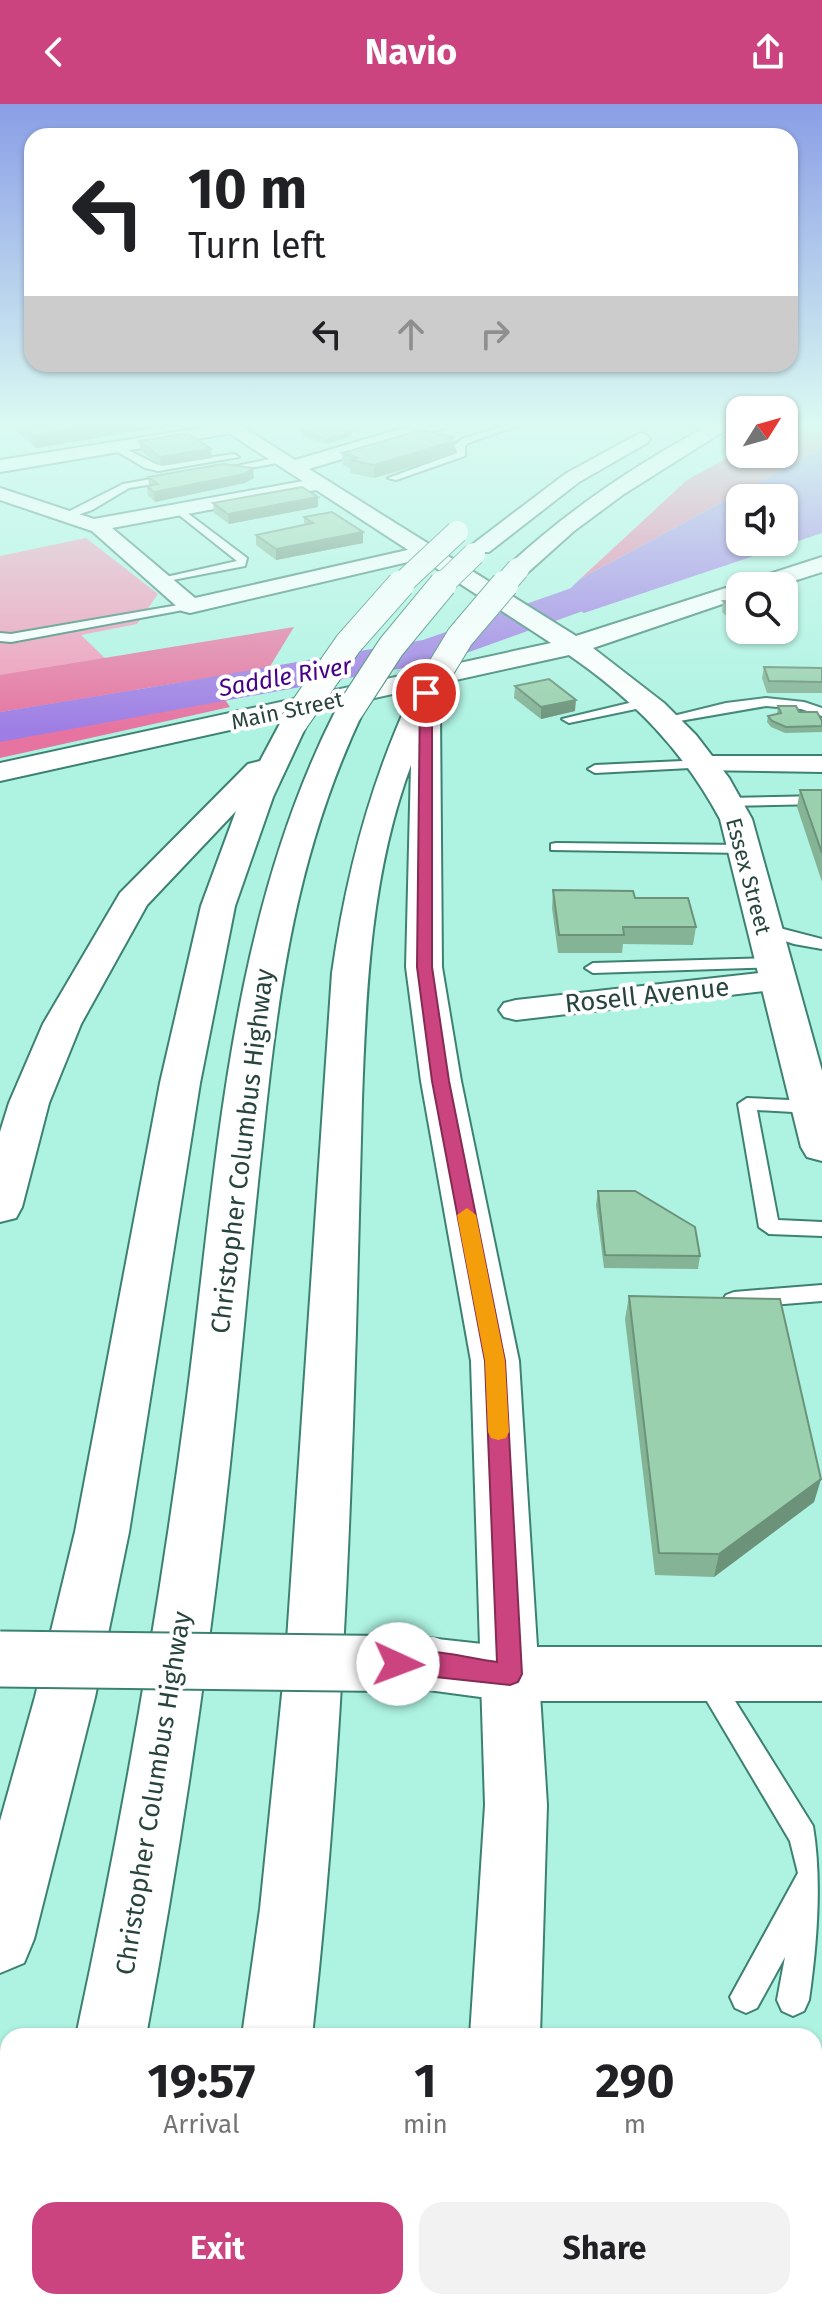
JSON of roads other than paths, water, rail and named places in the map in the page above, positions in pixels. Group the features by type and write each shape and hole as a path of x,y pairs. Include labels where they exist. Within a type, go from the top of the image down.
{"main road":[{"name":"Essex Street","path":"386,527 563,640 659,711 704,764 727,802 745,849 822,1147"},
{"path":"0,1207 29,1103 62,1024 132,900 287,735 357,630 405,578 463,527"},
{"name":"Christopher Columbus Highway","path":"113,2028 134,1925 168,1719 203,1473 262,979 275,913 298,828 326,755 350,710 380,662 422,606 481,547 508,527"},
{"path":"278,2028 312,1722 324,1524 346,1017 353,935 375,821 393,768 426,693 460,637 518,569 562,527"},
{"path":"797,572 822,564"},
{"name":"Main Street","path":"0,772 563,640 726,594"},
{"path":"426,693 424,967 441,1081 495,1361 516,1805 505,2028"},
{"path":"0,1939 65,1697 102,1532 180,1083 218,906 237,849 287,735"},
{"path":"0,1659 428,1664 510,1674 822,1674"}],"street":[{"path":"99,527 190,606 425,552"},
{"path":"704,764 822,764"},
{"name":"Rosell Avenue","path":"516,1010 775,972"}],"lane":[{"path":"161,581 241,564 243,560 201,527"},
{"path":"0,648 6,638 190,606"},
{"path":"569,719 782,700 806,704 822,712"},
{"path":"595,769 704,764"},
{"path":"727,802 822,800"},
{"path":"556,847 745,849"},
{"path":"764,929 800,941 822,944"},
{"path":"593,968 775,972"},
{"path":"811,1107 747,1104 769,1227 822,1229"},
{"path":"716,1302 822,1293"},
{"path":"704,1674 803,1836 819,1888 793,2000"},
{"path":"746,1997 819,1888"}],"waterway":[{"name":"Saddle River","path":"0,728 432,651 691,559 726,538"}]}
